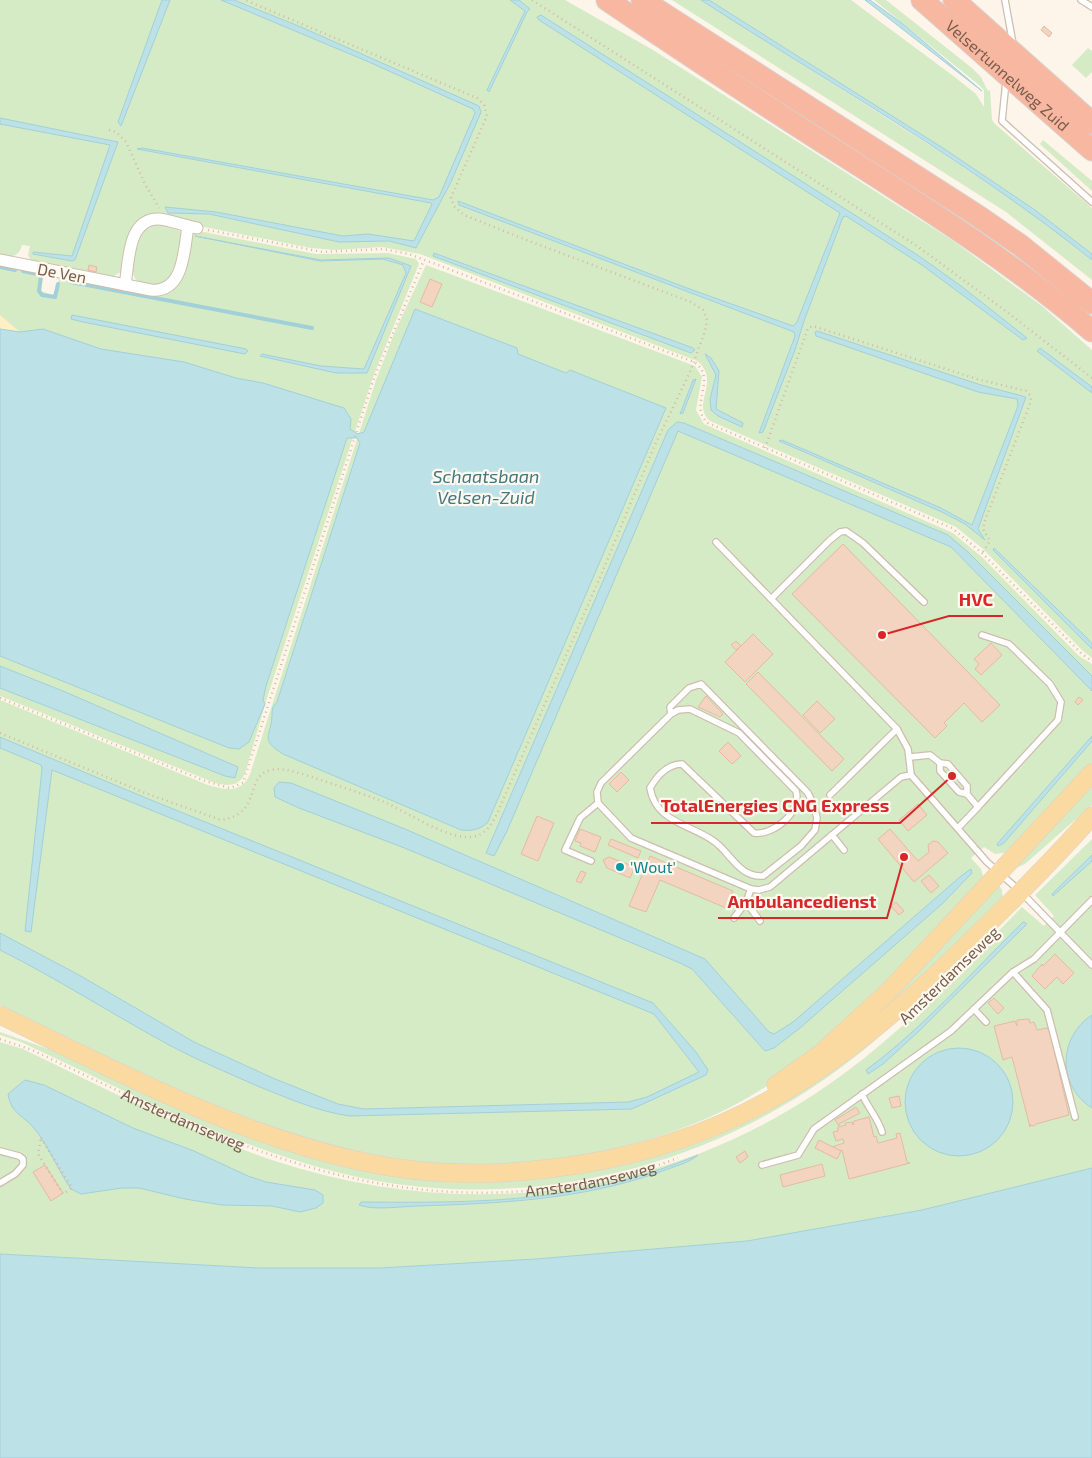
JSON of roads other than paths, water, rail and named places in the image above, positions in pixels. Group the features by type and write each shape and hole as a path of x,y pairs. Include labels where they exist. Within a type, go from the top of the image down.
{"highway":[{"path":"591,0 717,74"},
{"path":"607,0 717,74 958,229 1026,277 1092,331"},
{"path":"642,0 978,216 1026,250 1092,303"},
{"name":"Velsertunnelweg Zuid","path":"922,0 1092,150"},
{"name":"Velsertunnelweg Zuid","path":"954,0 1092,123"}],"main road":[{"name":"Amsterdamseweg","path":"642,1150 734,1110 771,1088 807,1063 893,987 1092,773"},
{"name":"Amsterdamseweg","path":"0,1014 224,1118 300,1145 365,1162 437,1172 514,1172 582,1164 681,1140 731,1121 779,1096 824,1068 906,1003 1057,856 1092,816"}],"street":[{"name":"De Ven","path":"0,260 125,285 158,291 172,284 182,262 192,227 164,220 146,222 137,230 132,241 125,285"}],"lane":[{"path":"1005,0 1016,54"},
{"path":"1081,0 1092,7"},
{"path":"1006,74 1002,121 1092,202"},
{"path":"772,599 830,540 840,532 846,531 863,543 924,602"},
{"path":"716,542 897,729 905,742 910,758 911,775 1000,874 1092,965"},
{"path":"958,828 1056,723 1061,712 1060,698 1056,691 1014,647 982,635"},
{"path":"671,714 670,707 689,688 701,684 808,793 817,818 815,830 801,846 763,876 756,877 746,873 715,842 676,824 668,817 652,798 650,788 655,780 674,764 682,764 754,833 763,834 771,832 797,807 799,800 796,792 739,733 690,710 678,710 671,714 601,783 597,792 598,803 631,838 751,889 759,890 770,887 901,777 911,775"},
{"path":"830,795 897,729"},
{"path":"910,758 930,755 940,763 948,764 967,786 967,794"},
{"path":"940,763 940,771 959,792 967,794 978,807"},
{"path":"591,861 565,850 580,818 598,803"},
{"path":"832,835 844,850"},
{"path":"734,918 746,902 751,889"},
{"path":"762,1166 798,1155 814,1129 951,1031 1013,972 1034,959 1092,900"},
{"path":"746,902 760,921"},
{"path":"1013,972 1047,1010 1075,1118"},
{"path":"974,1009 986,1022"},
{"path":"862,1094 868,1108 879,1122 882,1132"},
{"path":"0,1151 19,1156 23,1159 24,1164 15,1174 0,1183"}],"water":[{"path":"162,0 170,0 121,126 118,122"},
{"path":"221,0 234,0 301,27 479,106 481,112 451,182 416,248 389,241 339,242 209,214 168,213 165,207 216,212 343,236 368,234 414,241 431,203 137,149 142,148 433,200 439,197 475,113 473,109 369,62"},
{"path":"510,0 519,0 530,9 489,92 487,90 525,11"},
{"path":"701,0 709,0 946,150 1035,210 1092,254 1092,260 1046,224 949,157"},
{"path":"865,0 870,0 903,24 982,91"},
{"path":"541,15 919,256 961,286 1027,338 1023,340 922,265 846,216 843,217 795,350 763,432 759,433 795,336 794,332 459,205 458,201 793,326 797,322 840,213 539,20 537,17"},
{"path":"0,118 118,142 75,260 33,254 33,252 72,256 110,145 0,124"},
{"path":"195,236 321,260 389,258 411,266 367,373 336,373 260,356 262,354 321,366 364,369 406,273 403,265 383,259 320,261"},
{"path":"434,253 695,350 691,353 433,256"},
{"name":"Schaatsbaan Velsen-Zuid","path":"415,309 517,348 518,354 566,373 570,370 666,408 488,822 485,825 476,829 461,830 283,754 271,745 269,741 273,709 277,702 360,443 357,438 347,438 266,686 263,700 265,704 249,742 239,749 229,748 0,656 0,329 20,332 43,329 101,349 184,362 236,378 263,383 344,408 351,419 350,429 358,434 364,432"},
{"path":"72,315 246,349 248,351 245,354 83,322 71,319"},
{"path":"817,331 981,385 1026,397 978,529 985,540 965,524 942,512 779,441 782,440 941,508 972,525 1018,406 1017,399 978,392 816,336 815,332"},
{"path":"1040,348 1092,387 1092,393 1037,351"},
{"path":"705,354 711,358 719,371 716,409 743,423 742,427 718,416 711,410 710,399 716,375"},
{"path":"696,379 683,413 680,414 693,380"},
{"path":"677,422 684,423 948,535 968,552 1092,676 1092,691 951,547 678,431 507,831 494,856 486,853 668,430"},
{"path":"994,548 1087,638 1092,644 1092,649 993,550"},
{"path":"0,666 63,691 238,767 235,778 225,776 0,688"},
{"path":"1092,736 1092,741 1004,843 998,846 997,844"},
{"path":"0,737 653,1003 696,1052 708,1070 706,1075 632,1109 349,1116 325,1111 289,1099 190,1056 0,950 0,933 79,975 194,1042 275,1079 338,1104 364,1109 628,1102 647,1097 699,1072 654,1014 52,770 31,932 25,931 42,769 41,765 0,748"},
{"path":"279,782 291,783 405,829 705,959 769,1032 774,1034 793,1022 961,876 971,869 972,873 942,904 800,1028 774,1048 765,1051 692,969 402,847 299,808 275,797 274,788"},
{"path":"1092,855 1092,861 1053,896 1052,894"},
{"path":"1023,922 1026,925 918,1032 883,1064 868,1074 866,1070 907,1037"},
{"path":"1092,1015 1092,1108 1081,1099 1072,1087 1066,1062 1068,1048 1073,1036 1081,1024"},
{"path":"959,1048 980,1052 997,1064 1009,1081 1013,1102 1009,1123 997,1140 980,1152 959,1156 938,1152 921,1140 909,1123 905,1102 909,1081 921,1064 938,1052"},
{"path":"25,1080 44,1085 133,1128 194,1151 248,1176 266,1182 315,1190 323,1195 323,1203 316,1208 300,1212 272,1206 222,1205 185,1199 139,1188 122,1188 81,1194 71,1189 39,1135 12,1106 8,1094"},
{"path":"698,1155 679,1165 628,1182 569,1195 511,1201 381,1208 359,1205 361,1202 491,1200 573,1191 614,1183 656,1171"},
{"path":"1092,1168 1092,1458 0,1458 0,1254 259,1268 380,1268 536,1259 747,1241 922,1210"}],"waterway":[{"path":"0,267 15,270"},
{"path":"23,271 37,274"},
{"path":"41,276 39,291 42,295 55,297 58,284"},
{"path":"71,282 312,328"}],"place":[{"name":"HVC","path":"882,635"},
{"name":"TotalEnergies CNG Express","path":"952,776"},
{"name":"Ambulancedienst","path":"904,857"},
{"name":"'Wout'","path":"620,867"}]}
